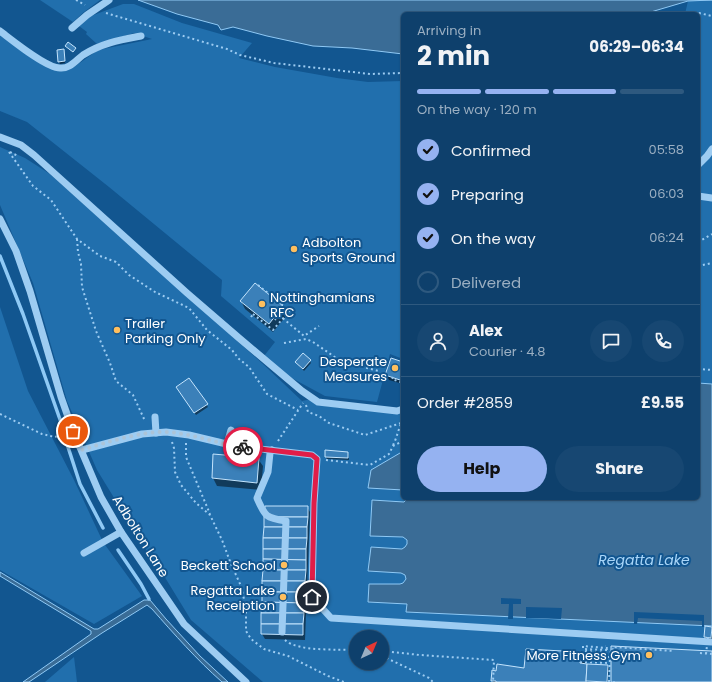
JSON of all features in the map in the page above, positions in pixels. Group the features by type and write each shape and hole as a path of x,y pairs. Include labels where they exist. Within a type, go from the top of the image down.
{"street":[{"path":"72,28 109,0"},
{"path":"0,31 49,66 60,69 72,66 81,57 98,46 141,36"},
{"path":"0,137 21,145 34,155 187,293 302,391 318,402 397,411 401,410"},
{"path":"700,162 712,149"},
{"path":"700,196 712,198"},
{"name":"Adbolton Lane","path":"0,219 16,252 30,291 61,397 73,431 101,497 120,532 184,624 246,682"},
{"path":"153,433 155,417"},
{"path":"227,444 231,430"},
{"path":"82,450 142,434 168,432 186,434 254,449 312,455 317,459 314,503 312,597 331,618 710,640"},
{"path":"272,450 270,453 268,472 257,498 264,514 272,519 286,521 282,632"},
{"path":"84,553 120,532"}],"path":[{"path":"76,0 95,10 274,63 370,74 401,74"},
{"path":"700,13 712,16"},
{"path":"9,152 33,186 51,200 77,239 100,256 116,262 129,275 155,292 189,308 207,330 250,367 267,394 298,410"},
{"path":"700,241 712,234"},
{"path":"77,239 81,264 82,288 96,331 110,362 116,381 133,395 153,433"},
{"path":"700,266 712,263"},
{"path":"258,285 285,307 275,320"},
{"path":"251,317 254,314 273,330 291,309"},
{"path":"278,315 305,338 342,362 379,371"},
{"path":"284,343 305,338 319,326"},
{"path":"700,369 712,370"},
{"path":"393,377 392,379 401,382"},
{"path":"272,450 305,399 308,412 319,416 329,423 365,435 401,423 399,433 389,454 370,465 317,459"},
{"path":"0,414 42,434 55,437 66,433"},
{"path":"168,432 174,448 175,472 181,485 196,503 210,515"},
{"path":"186,434 186,457 241,586 246,608 246,631 251,639 264,650 288,656 328,676 344,682"},
{"path":"393,446 401,442"},
{"path":"282,632 281,637 289,644 305,648 349,650"},
{"path":"706,654 710,640"},
{"path":"597,645 607,646 607,648 583,646 583,649 607,650 607,653 583,651 583,654 607,656 606,657"},
{"path":"609,663 610,654 612,655 613,647 674,651"},
{"path":"609,682 611,649"},
{"path":"389,652 427,656 494,660 493,682"},
{"path":"700,653 712,654"},
{"path":"609,663 608,660 583,658 583,656 610,657"},
{"path":"389,659 429,678 433,682"},
{"path":"580,662 609,663"}],"shaded area":[{"path":"40,0 100,0 73,22"},
{"path":"712,0 712,682 263,682 191,620 97,470 67,401 33,283 0,205 0,147 25,158 50,174 264,365 302,401 311,399 325,406 401,414 401,500 700,500 700,12 685,12 688,1"},
{"name":"Adbolton Sports Ground","path":"123,4 134,4 182,23 252,43 239,58 275,67 337,78 368,82 401,81 401,358 390,354 377,402 325,396 288,376 264,356 275,342 221,296 222,280 27,122 0,111 0,34 48,67 57,71 65,71 74,67 98,50 152,39 134,33 97,44 86,34 87,32 79,26 91,16"},
{"path":"0,307 28,391 74,480 103,542 142,596 94,624 0,570"},
{"path":"74,657 77,682 45,682"}],"water":[{"path":"138,0 712,0 688,1 651,12 401,12 401,54 352,48 313,46 233,27 221,30 218,25 177,14"},
{"name":"Regatta Lake","path":"700,383 712,384 712,626 406,612 407,604 368,602 369,584 400,584 406,579 405,575 401,573 368,571 371,547 402,549 407,544 407,540 403,537 370,536 372,500 404,502 406,500 700,500"},
{"path":"401,453 401,490 368,488 371,470"},
{"path":"0,572 94,629 98,629 144,600 150,600 200,656 228,682 222,682 213,674 147,605 29,682 23,682 91,634 91,631 0,576"}],"pier":[{"path":"501,598 521,599 521,604 513,604 513,619 508,619 509,604 501,604"},
{"path":"526,607 562,608 561,619 526,618"},
{"path":"634,612 704,615 704,627 702,627 702,621 638,618 637,624 634,624"}],"building":[{"path":"68,42 76,48 73,52 65,46"},
{"path":"64,49 65,61 58,62 57,50"},
{"name":"Nottinghamians RFC","path":"255,283 283,306 269,324 240,301"},
{"path":"303,353 311,360 303,369 295,362"},
{"name":"Desperate Measures","path":"391,358 401,361 401,380 385,375"},
{"path":"189,378 208,404 194,413 176,387"},
{"path":"325,450 348,452 348,458 325,457"},
{"path":"213,454 259,458 257,483 212,478"},
{"path":"265,506 308,506 308,517 264,517"},
{"path":"264,517 308,517 307,527 264,527"},
{"path":"264,527 307,527 307,538 263,538"},
{"path":"263,538 307,538 306,549 263,549"},
{"path":"263,549 306,549 306,560 263,559"},
{"name":"Beckett School","path":"263,559 306,560 306,570 263,570"},
{"path":"263,570 306,570 305,581 262,581"},
{"path":"262,581 305,581 305,592 262,592"},
{"name":"Regatta Lake Receiption","path":"262,592 305,592 304,603 262,602"},
{"path":"262,602 304,603 304,613 261,613"},
{"path":"261,613 304,613 303,624 261,624"},
{"path":"261,624 303,624 303,635 261,634"},
{"path":"705,626 712,627 711,638 704,637"},
{"path":"611,646 712,651 712,682 611,682"},
{"path":"526,649 581,652 580,663 587,664 586,682 491,681 492,670 496,671 497,664 524,668"},
{"path":"587,664 608,665 607,682 586,681"}],"waterway":[{"path":"0,256 23,314 63,428"},
{"path":"68,447 80,484 103,528"},
{"path":"118,550 141,584 149,599"}],"way so far":[{"path":"73,431 82,450 142,434 166,432 189,435 243,447"}],"place":[{"name":"Adbolton Sports Ground","path":"294,249"},
{"name":"Nottinghamians RFC","path":"262,304"},
{"name":"Trailer Parking Only","path":"117,330"},
{"name":"Desperate Measures","path":"395,368"},
{"name":"Beckett School","path":"284,565"},
{"name":"Regatta Lake Receiption","path":"283,597"},
{"name":"More Fitness Gym","path":"649,655"}],"route":[{"path":"243,447 312,455 317,459 314,503 312,597"}]}
